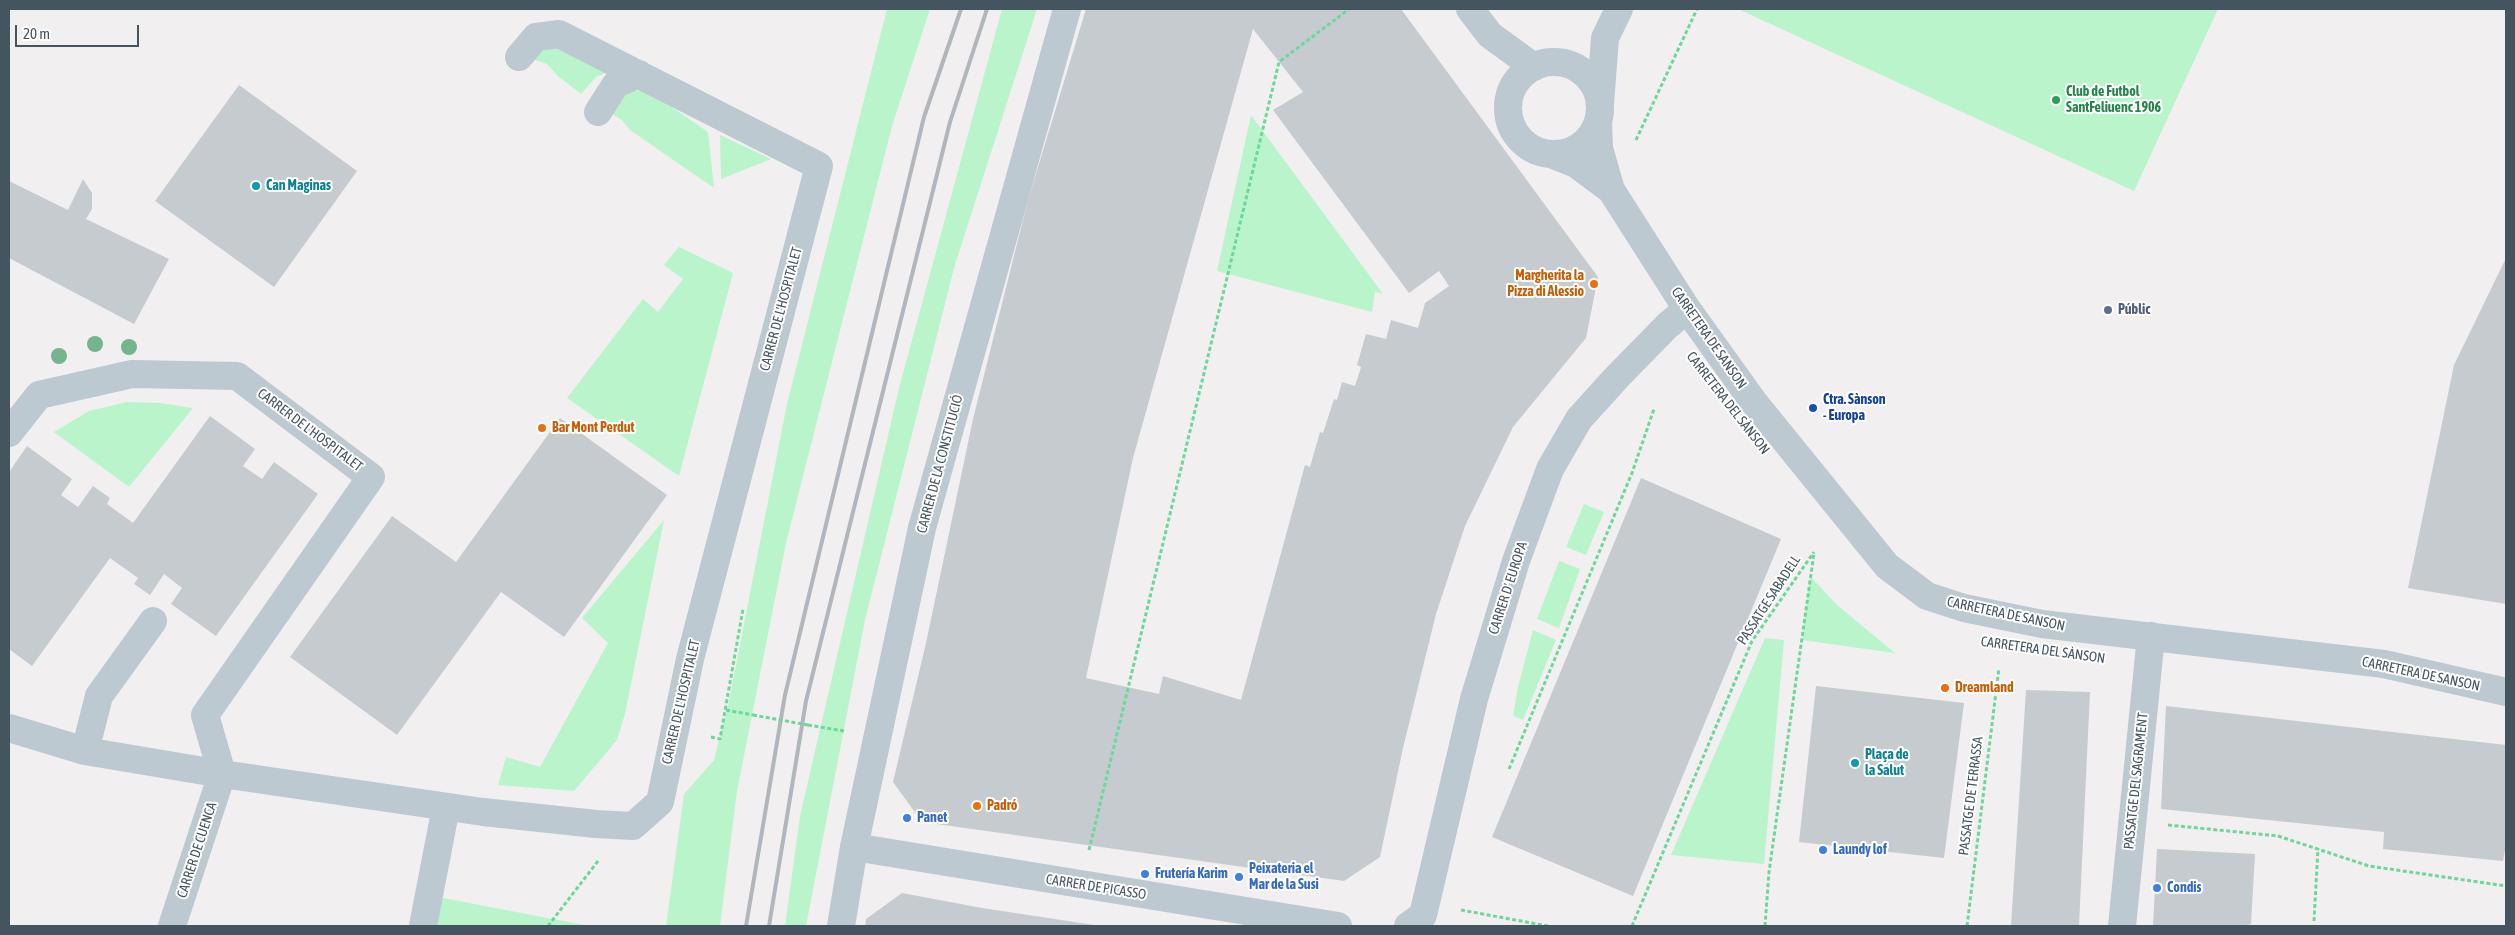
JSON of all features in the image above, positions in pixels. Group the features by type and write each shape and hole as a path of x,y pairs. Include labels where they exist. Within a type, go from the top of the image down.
{"street":[{"name":"CARRER DE LA CONSTITUCIÓ","path":"841,926 854,847 922,528 1067,9"},
{"path":"1470,9 1490,35 1543,64 1576,68 1586,75 1594,85 1599,115 1586,142 1570,151 1551,154"},
{"path":"1608,182 1599,148 1599,115 1605,38 1619,9"},
{"path":"519,57 536,37 559,34 639,74"},
{"path":"1605,38 1524,73 1511,93 1508,105 1509,117 1513,128 1528,146 1576,164 1608,182"},
{"path":"598,112 616,84 639,74"},
{"name":"CARRER DE L'HOSPITALET","path":"9,728 85,751 222,774 446,807 586,824 633,826 660,802 670,745 690,659 819,166 639,74"},
{"name":"CARRETERA DE SANSON","path":"1608,182 1687,309 1753,401 1887,566 1927,596 1964,608 2042,624 2384,664 2506,692"},
{"name":"CARRER D' EUROPA","path":"1419,914 1474,698 1516,561 1550,469 1579,419 1617,376 1667,326 1687,309"},
{"name":"CARRER DE L'HOSPITALET","path":"9,433 39,396 132,374 237,376 371,477 205,715 222,774"},
{"path":"85,751 99,696 153,621"},
{"name":"PASSATGE DEL SAGRAMENT","path":"2122,926 2151,636"},
{"name":"CARRER DE CUENCA","path":"172,926 222,774"},
{"path":"422,926 446,807"},
{"name":"CARRER DE PICASSO","path":"854,847 1338,926"}],"path":[{"path":"1081,884 1279,62 1349,9"},
{"path":"1608,182 1630,154 1696,9"},
{"path":"1509,769 1632,473 1654,409"},
{"name":"PASSATGE SABADELL","path":"1632,926 1752,641 1814,552 1770,863 1765,926"},
{"name":"PASSATGE DE TERRASSA","path":"1967,926 1999,668"},
{"path":"726,710 847,732"},
{"path":"2132,821 2278,836 2370,866 2506,886"},
{"path":"2314,921 2318,848"},
{"path":"548,926 603,855"},
{"path":"1419,914 1472,914 1548,926"}],"green space":[{"path":"887,9 930,9 892,126 786,543 737,791 720,926 666,926 684,794 714,760 728,706 787,404"},
{"path":"1002,9 1037,9 954,268 865,620 806,926 785,926 800,816 899,388"},
{"name":"Club de Futbol SantFeliuenc 1906","path":"1738,9 2218,9 2134,191"},
{"path":"547,48 555,48 608,72 596,77 581,94 558,76 547,64 532,59 539,52"},
{"path":"647,90 708,132 714,188 630,130 622,120 607,111 616,99 630,91"},
{"path":"1251,115 1383,294 1375,292 1372,312 1217,271"},
{"path":"720,135 771,159 721,179"},
{"path":"679,247 733,273 679,476 567,398 643,299 658,312 683,279 664,265"},
{"path":"127,402 160,403 193,408 129,487 54,432 89,411"},
{"path":"1584,504 1604,512 1586,555 1566,547"},
{"path":"664,520 625,714 617,740 574,791 498,785 506,757 540,767 608,643 582,618"},
{"path":"1559,561 1580,569 1559,628 1537,619"},
{"path":"1810,576 1837,605 1895,653 1802,640"},
{"path":"1533,630 1556,640 1523,720 1513,716 1518,687"},
{"path":"1765,638 1784,640 1764,864 1671,855"},
{"path":"438,897 589,926 432,926"}],"building":[{"path":"1086,9 1401,9 1598,277 1586,338 1513,427 1465,526 1436,614 1403,748 1380,857 1344,881 922,822 893,782 926,643 973,419 1028,200","holes":["1253,29 1303,92 1273,110 1409,293 1439,271 1449,286 1425,303 1418,328 1391,320 1386,339 1366,334 1357,365 1361,367 1355,386 1342,382 1337,400 1334,399 1323,433 1320,432 1310,467 1305,465 1241,700 1163,676 1159,694 1086,678 1133,458"]},
{"name":"Can Maginas","path":"239,85 357,171 274,287 155,201"},
{"path":"83,179 92,193 92,209 86,219 169,259 134,324 9,258 9,181 68,210"},
{"path":"2506,258 2506,604 2408,588 2454,365"},
{"path":"210,416 255,449 243,466 262,479 274,462 318,494 216,636 171,604 182,588 164,574 150,595 134,584 138,578 110,558 32,666 9,649 9,472 27,446 72,479 61,495 78,507 93,486 110,498 107,504 133,523"},
{"path":"560,418 667,495 564,637 501,592 397,735 290,657 392,516 456,562"},
{"path":"1641,478 1781,539 1633,896 1492,837"},
{"path":"1816,686 1964,703 1944,858 1799,842"},
{"path":"2026,690 2090,692 2079,926 2011,926"},
{"path":"2166,706 2506,745 2506,845 2503,861 2383,849 2384,832 2161,809"},
{"path":"2157,849 2255,854 2251,924 2243,926 2153,926"},
{"path":"902,893 982,908 1101,926 865,926 866,919"}],"railway":[{"path":"746,926 785,695 924,117 961,9"},
{"path":"769,926 806,701 950,122 987,9"}],"place":[{"name":"Club de Futbol SantFeliuenc 1906","path":"2056,100"},
{"name":"Can Maginas","path":"256,186"},
{"name":"Margherita la Pizza di Alessio","path":"1594,284"},
{"name":"Públic","path":"2108,310"},
{"name":"Ctra. Sànson - Europa","path":"1813,408"},
{"name":"Bar Mont Perdut","path":"542,428"},
{"name":"Dreamland","path":"1945,688"},
{"name":"Plaça de la Salut","path":"1855,763"},
{"name":"Padró","path":"977,806"},
{"name":"Panet","path":"907,818"},
{"name":"Laundy lof","path":"1823,850"},
{"name":"Frutería Karim","path":"1145,874"},
{"name":"Peixateria el Mar de la Susi","path":"1239,877"},
{"name":"Condis","path":"2157,888"}]}
